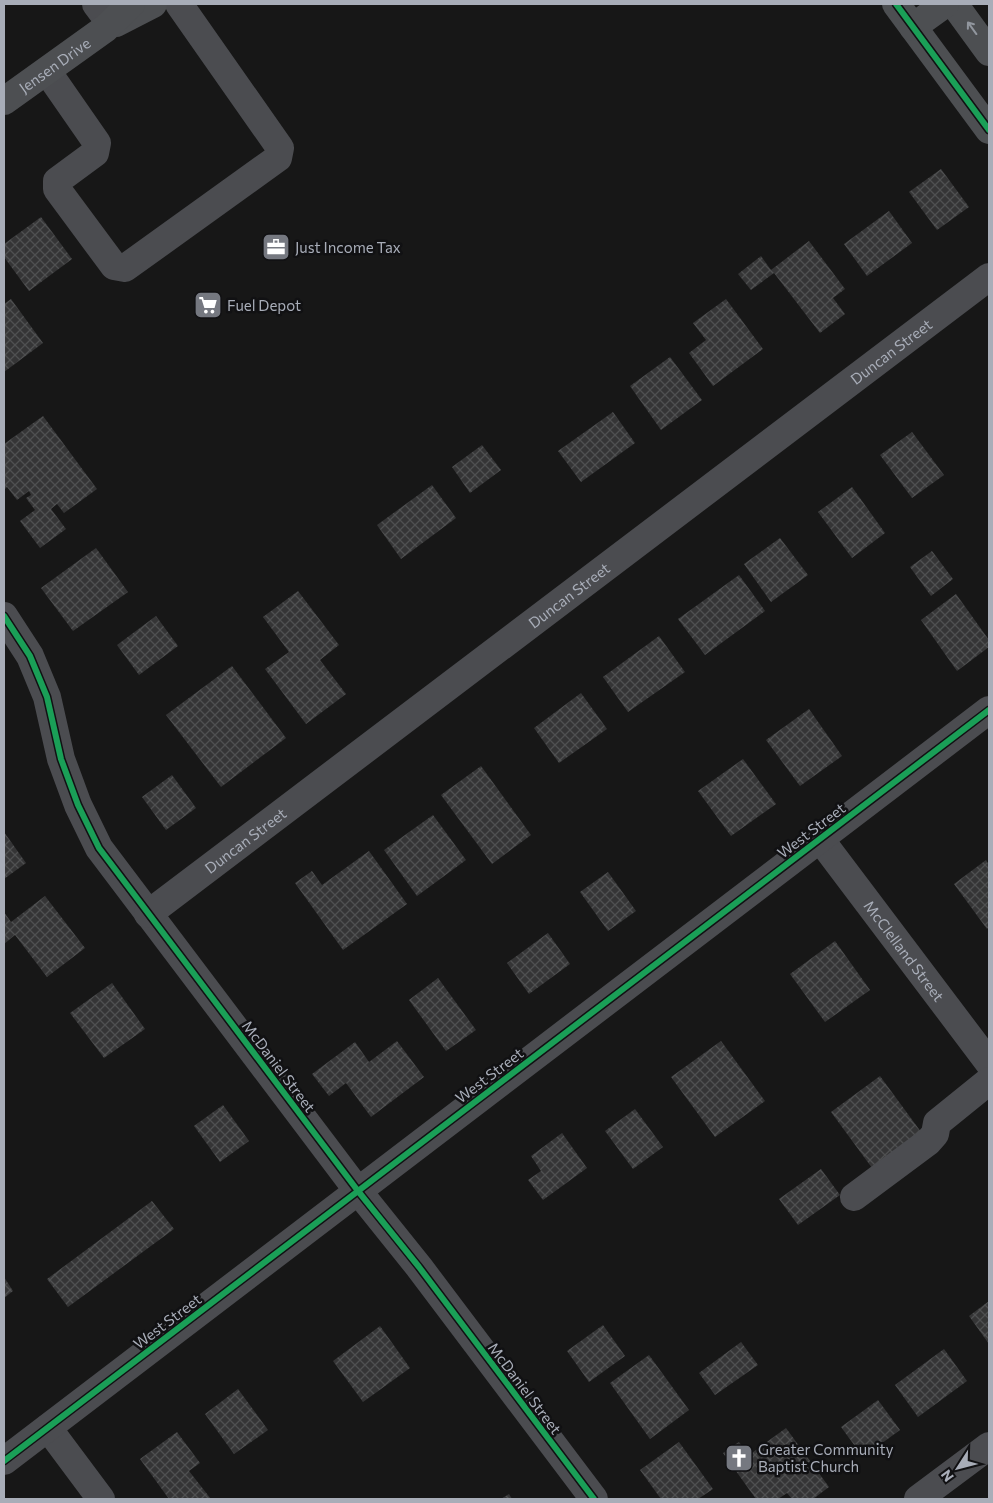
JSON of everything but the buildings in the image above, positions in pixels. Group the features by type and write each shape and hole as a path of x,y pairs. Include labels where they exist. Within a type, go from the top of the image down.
{"main road":[{"name":"Jensen Drive","path":"4,101 47,71 104,19 131,4"},
{"name":"Jensen Drive","path":"104,19 153,4"},
{"path":"896,4 989,130"},
{"path":"913,27 945,4"},
{"path":"954,4 989,52"}],"street":[{"path":"47,71 97,143 95,153 57,181 57,189 114,266 125,268 278,158 280,148 179,4"},
{"name":"Duncan Street","path":"148,914 989,277"},
{"name":"McDaniel Street","path":"4,616 30,656 47,697 61,759 78,805 99,848 594,1499"},
{"name":"West Street","path":"4,1461 989,710"},
{"name":"McClelland Street","path":"820,839 989,1063"},
{"path":"854,1197 928,1142 935,1134 936,1123 989,1081"},
{"path":"48,1428 100,1499"},
{"path":"918,1499 989,1446"}],"cycle path":[{"path":"896,4 989,130"},
{"path":"4,616 30,656 47,697 61,759 78,805 99,848 594,1499"},
{"path":"4,1461 989,710"}],"place":[{"name":"Just Income Tax","path":"276,247"},
{"name":"Fuel Depot","path":"208,305"},
{"name":"Greater Community Baptist Church","path":"739,1458"}]}
